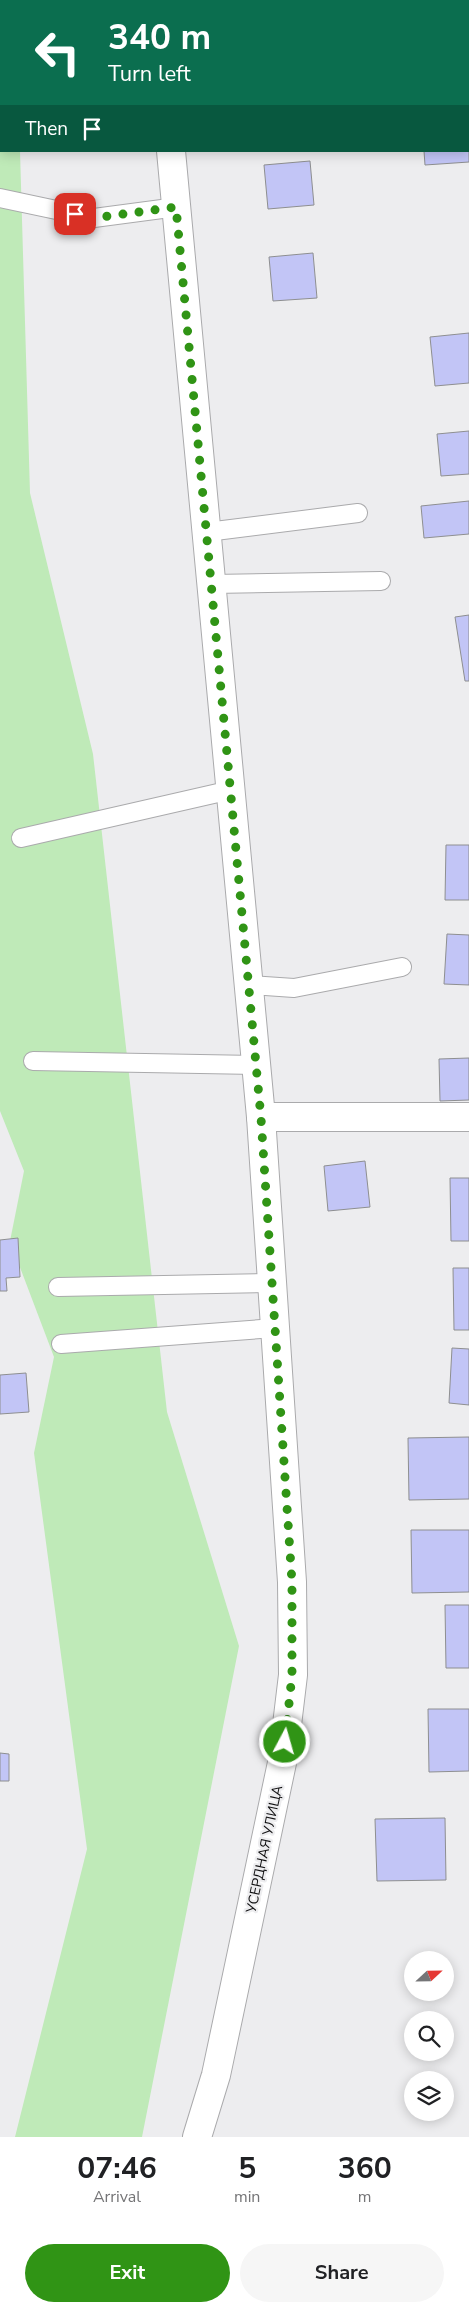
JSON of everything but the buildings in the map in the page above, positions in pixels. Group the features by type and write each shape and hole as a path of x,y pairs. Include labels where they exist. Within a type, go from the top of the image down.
{"street":[{"name":"УСЕРДНАЯ УЛИЦА","path":"171,152 261,1118 292,1582 292,1675 283,1758 216,2075 197,2137"},
{"path":"261,1118 469,1117"}],"lane":[{"path":"0,198 94,218 176,207"},
{"path":"207,532 358,513"},
{"path":"212,584 381,581"},
{"path":"21,838 231,790"},
{"path":"249,985 294,988 402,967"},
{"path":"33,1061 256,1065"},
{"path":"58,1287 272,1284"},
{"path":"61,1344 275,1328"}],"green space":[{"path":"0,152 20,152 30,493 93,754 167,1412 239,1646 142,2137 15,2137 87,1849 34,1453 54,1357 10,1241 24,1171 0,1111"}],"route":[{"path":"75,214 94,218 176,207 261,1118 292,1582 292,1675 285,1742"}]}
